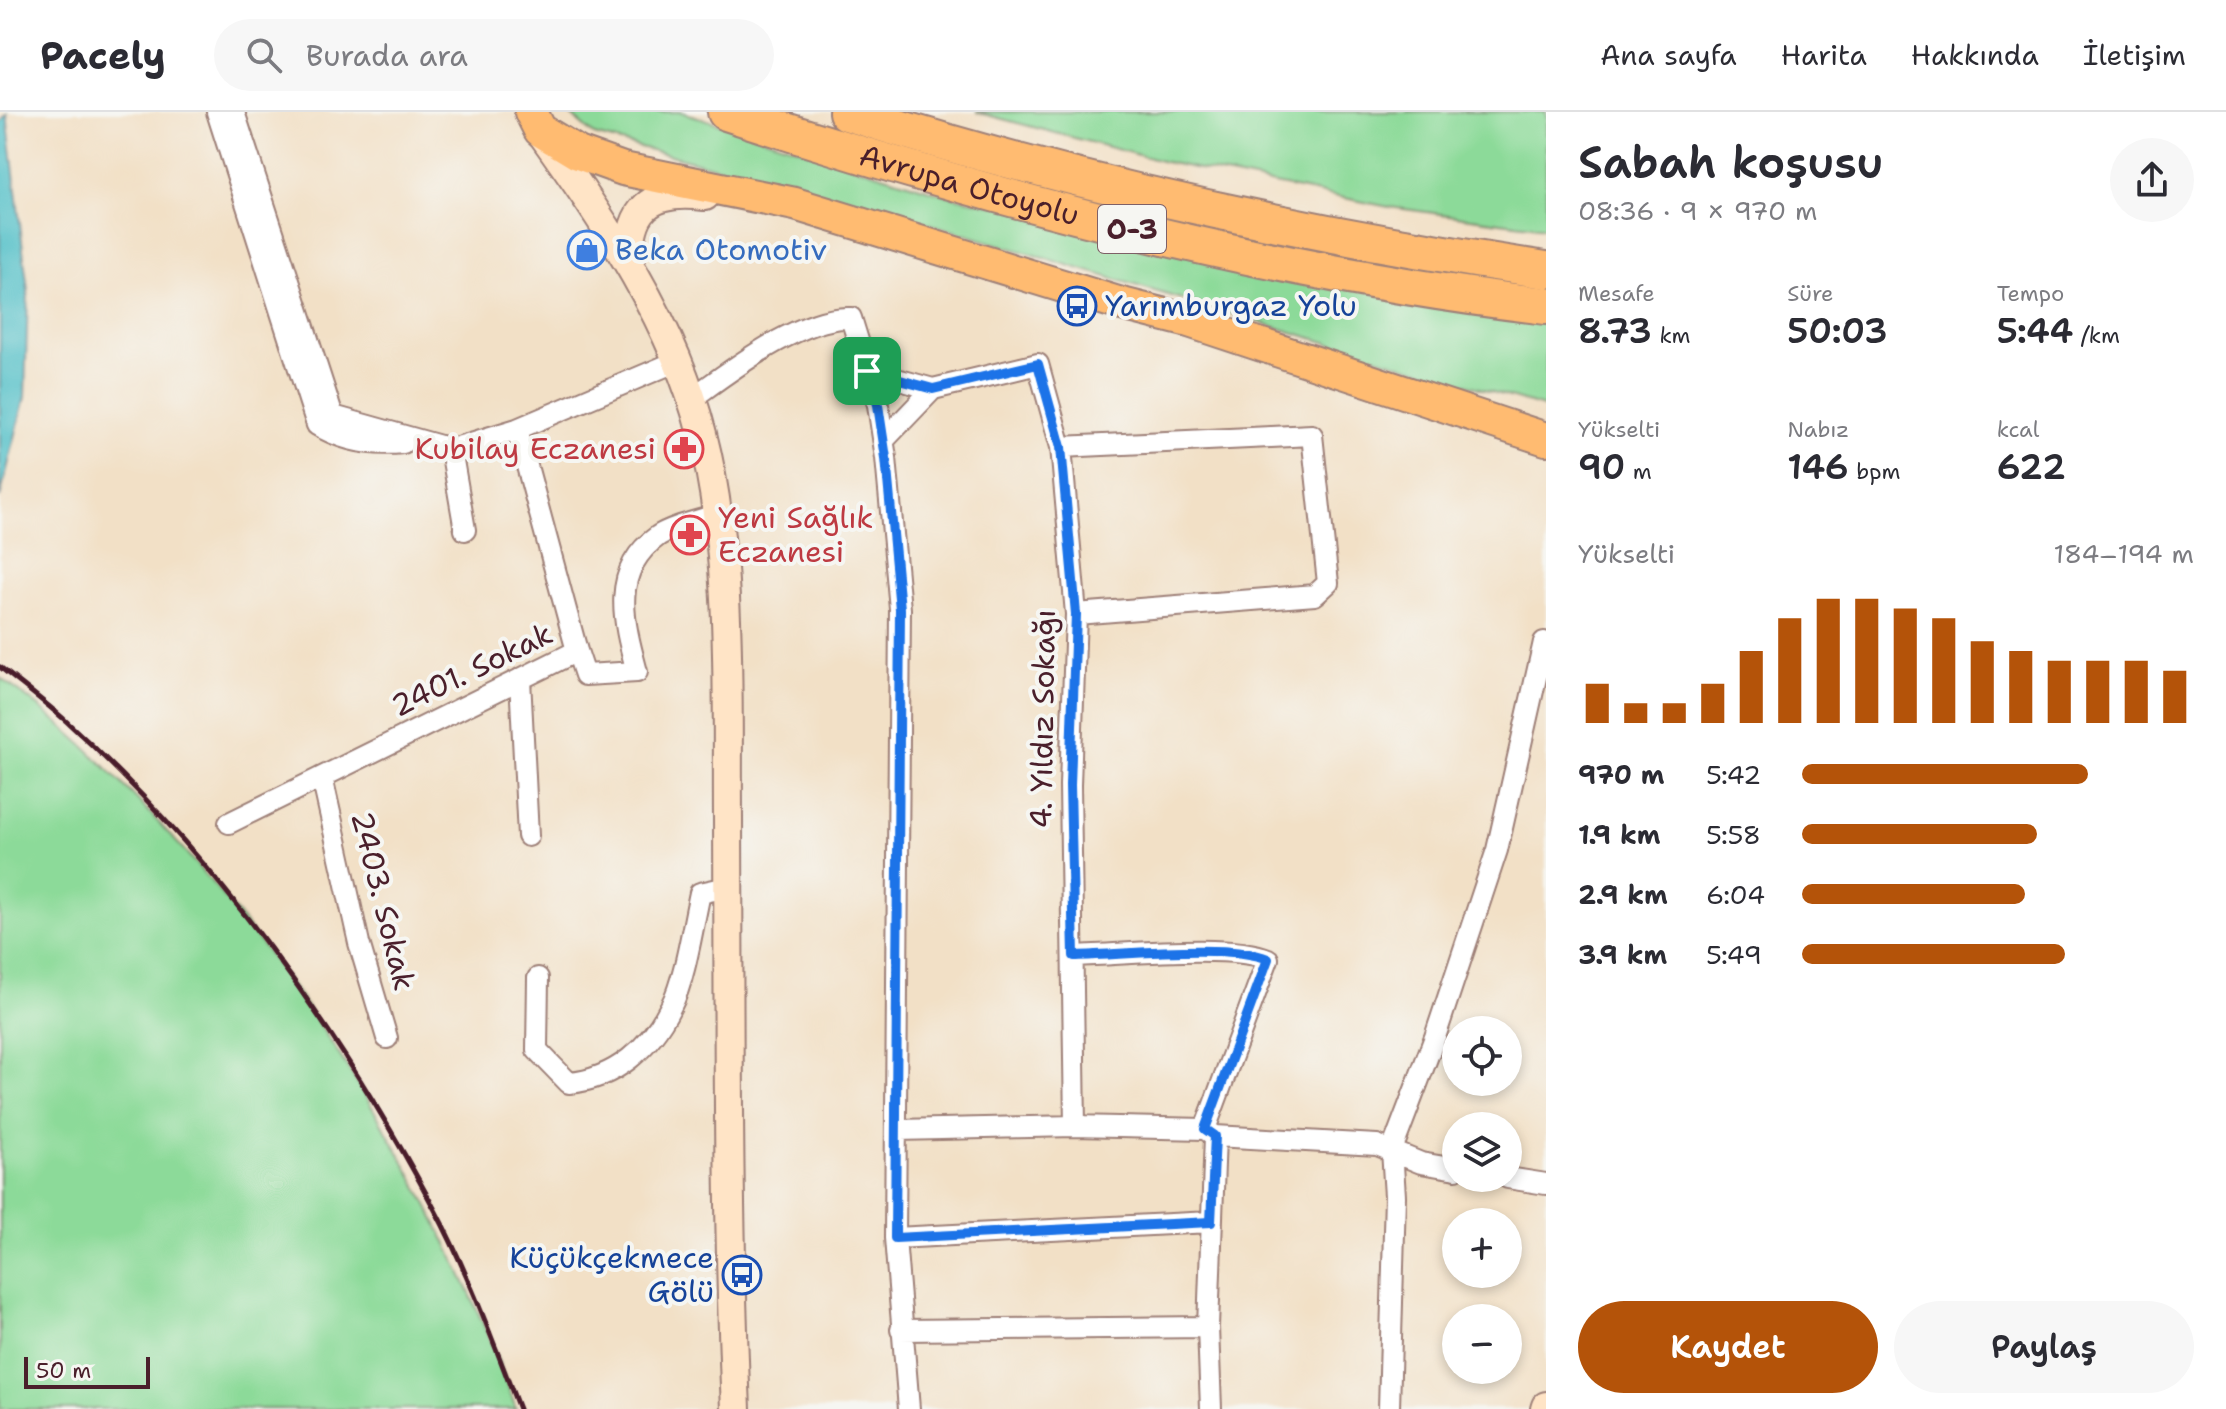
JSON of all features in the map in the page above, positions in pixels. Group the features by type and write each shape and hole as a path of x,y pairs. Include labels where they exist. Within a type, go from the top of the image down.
{"highway":[{"name":"Avrupa Otoyolu","path":"726,112 881,161 1154,234 1411,288 1546,306"},
{"name":"Avrupa Otoyolu","path":"847,112 1144,194 1353,238 1546,270"}],"main road":[{"path":"535,121 578,153 623,169 795,204 1118,303 1189,321 1546,439"}],"street":[{"path":"217,112 317,425 337,437 382,445 419,442"},
{"path":"234,112 333,416 451,449 517,429 675,362"},
{"path":"535,121 630,266 675,362 702,434 716,515 723,577 736,1409"},
{"path":"630,266 629,243 637,219 651,201 669,193 795,204"},
{"path":"691,399 748,358 838,317 851,318 884,440 900,609 895,1238 909,1409"},
{"name":"4. Yıldız Sokağı","path":"933,389 1038,364 1061,447 1076,614 1070,785 1075,1126"},
{"path":"867,371 933,389 884,440"},
{"name":"2401. Sokak","path":"229,823 577,651 517,429"},
{"path":"1061,447 1312,435 1317,499 1329,566 1328,583 1315,595 1076,614"},
{"path":"451,449 465,530"},
{"path":"577,651 585,675 637,672 622,616 628,570 658,536 716,515"},
{"path":"1389,1409 1395,1196 1392,1150 1435,1037 1497,850 1544,642"},
{"path":"520,679 528,836"},
{"name":"2403. Sokak","path":"322,777 359,943 387,1038"},
{"path":"538,978 537,1050 569,1083 596,1081 637,1054 672,1005 700,893 728,887"},
{"path":"1074,956 1215,952 1256,954 1268,959 1210,1133 1208,1327 1211,1409"},
{"path":"898,1130 1075,1126 1210,1133 1377,1145 1421,1163 1442,1167"},
{"path":"1522,1180 1546,1184"},
{"path":"895,1238 1211,1222"},
{"path":"901,1330 1208,1327"}],"green space":[{"path":"567,112 682,112 949,196 1546,318 1546,408 914,219 594,135"},
{"path":"976,112 1546,112 1546,228 1389,207 1165,162"},
{"path":"0,678 78,740 148,811 206,875 313,1016 408,1169 449,1248 516,1409 0,1409"}],"water":[{"path":"7,114 28,291 25,397 0,498 0,123"}],"railway":[{"path":"0,667 66,721 121,774 173,829 271,949 358,1076 434,1208 469,1282 519,1409"}],"place":[{"name":"Beka Otomotiv","path":"587,250"},
{"name":"Yarımburgaz Yolu","path":"1077,306"},
{"name":"Kubilay Eczanesi","path":"684,449"},
{"name":"Yeni Sağlık Eczanesi","path":"690,535"},
{"name":"Küçükçekmece Gölü","path":"742,1275"}],"route":[{"path":"1038,364 1061,447 1076,614 1070,785 1074,956 1215,952 1256,954 1268,959 1205,1129 1215,1136 1211,1222 895,1238 901,794 900,609 886,458 878,405 867,371 933,389 1038,364"}]}
